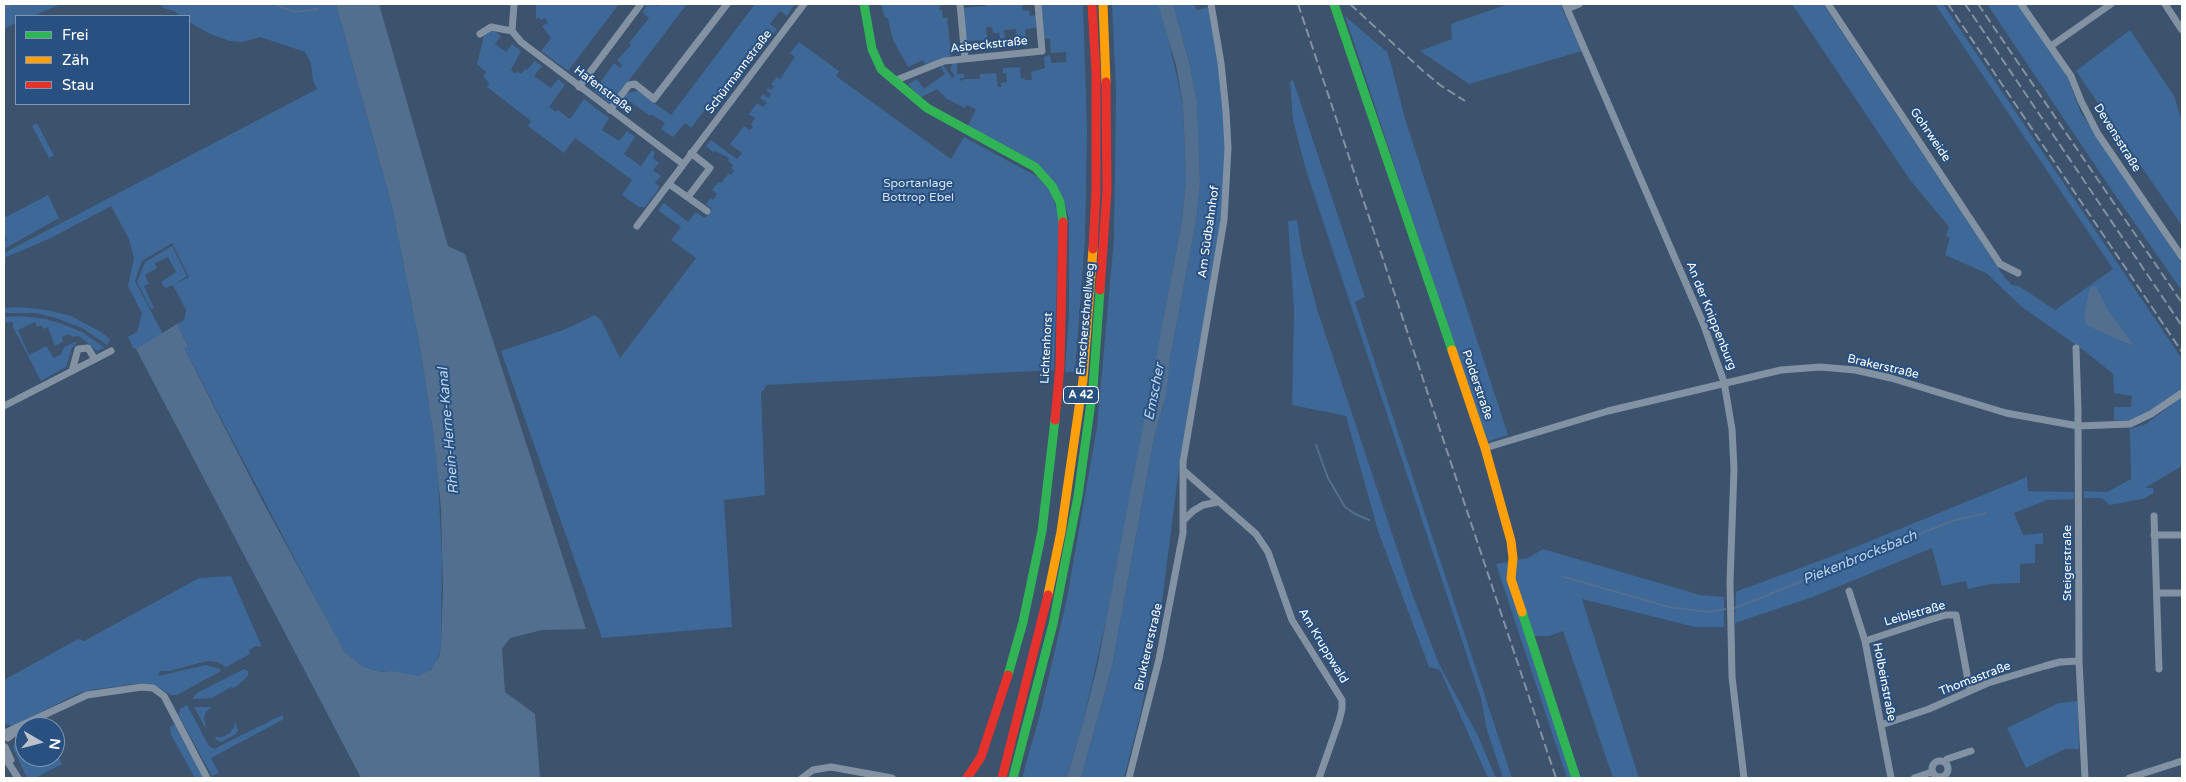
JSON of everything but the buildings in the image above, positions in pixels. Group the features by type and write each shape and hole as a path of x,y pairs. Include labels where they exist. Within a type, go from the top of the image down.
{"main road":[{"name":"Lichtenhorst","path":"864,4 876,60 881,69 894,82 927,108 1035,167 1052,186 1060,202 1063,217 1060,366 1050,480 1042,531 1030,590 1008,678 981,757 967,778"},
{"name":"Emscherschnellweg","path":"1002,778 1043,620 1061,532 1083,380 1090,308 1096,191 1096,73 1092,4"},
{"name":"Emscherschnellweg","path":"1013,778 1055,615 1078,496 1094,388 1107,190 1106,72 1103,4"},
{"name":"Polderstraße","path":"1334,4 1485,448 1511,541 1513,558 1511,578 1576,778"}],"street":[{"path":"480,34 491,27 512,31 514,4"},
{"path":"579,87 641,4"},
{"path":"610,110 629,85 635,84 654,99 727,4"},
{"name":"Schürmannstraße","path":"637,226 804,4"},
{"path":"960,4 965,58"},
{"name":"Asbeckstraße","path":"894,82 939,63 965,58 1042,51 1038,4"},
{"name":"Am Südbahnhof","path":"1183,462 1224,220 1227,181 1226,111 1221,63 1211,4"},
{"path":"1566,6 1579,4"},
{"name":"Gohrweide","path":"1828,4 2000,264 2018,273"},
{"name":"Devensstraße","path":"2021,4 2071,76 2098,134 2182,257"},
{"path":"2051,46 2111,4"},
{"path":"2165,4 2182,30"},
{"name":"An der Knippenburg","path":"1566,6 1703,323 1724,382 1732,429 1734,469 1730,600 1732,677 1744,778"},
{"name":"Hafenstraße","path":"512,31 521,42 683,164"},
{"path":"688,197 710,168 691,153"},
{"path":"669,184 706,211"},
{"path":"72,371 78,349 88,348 94,358"},
{"name":"Steigerstraße","path":"2076,348 2080,661 2085,778"},
{"path":"4,406 110,351"},
{"name":"Brakerstraße","path":"1485,448 1608,411 1781,370 1820,367 1854,370 1891,378 2006,413 2078,426 2130,424 2151,414 2182,393"},
{"name":"Bruktererstraße","path":"1129,778 1167,623 1184,520 1183,462"},
{"name":"Am Kruppwald","path":"1184,471 1256,534 1268,552 1292,620 1342,700 1339,721 1319,778"},
{"path":"1184,520 1203,505 1218,502"},
{"path":"2154,516 2160,649 2159,669"},
{"path":"2154,535 2182,535"},
{"name":"Holbeinstraße","path":"1849,591 1865,641 1891,778"},
{"path":"2157,593 2182,593"},
{"name":"Leiblstraße","path":"1865,641 1946,615 1956,615 1970,691"},
{"name":"Thomastraße","path":"1881,725 1929,709 1970,691 2045,666 2080,661"},
{"path":"12,768 4,748 6,734 87,695 142,687 153,688 164,696 207,778"},
{"path":"1932,772 1932,764 1945,762 1947,759 1971,751"},
{"path":"4,756 18,778"},
{"path":"2129,778 2182,761"},
{"path":"1932,772 1938,776 1947,774 1945,762"},
{"path":"802,778 813,770 831,767 892,778"},
{"path":"1914,778 1932,772"}],"green space":[{"path":"4,4 61,4 35,15 15,15 15,24 4,29"},
{"path":"161,4 336,4 392,206 420,347 433,431 438,479 442,556 441,646 436,665 425,674 407,676 392,671 381,672 363,667 344,651 338,641 184,348 188,345 177,324 184,320 186,310 173,285 165,288 161,282 176,272 168,257 155,263 157,268 145,275 149,284 144,286 154,308 151,309 137,282 145,262 172,246 187,276 174,285 189,277 172,243 142,261 135,281 163,334 136,349 133,348 128,337 137,332 142,313 128,286 134,258 129,239 111,206 51,238 4,258 4,253 317,89 313,81 311,63 305,52 260,37 242,42 230,41 210,34 190,23 190,15 180,15 174,11 163,8"},
{"path":"536,4 619,4 568,71 541,51 551,38 542,26 548,23 545,18 540,20 539,17 536,19"},
{"path":"648,4 658,6 660,4 687,4 611,104 594,91 614,63 620,68 622,65 617,60 631,45 629,43 649,18 642,12"},
{"path":"755,4 795,4 787,16 780,11 770,24 777,29 766,42 760,37 691,128 685,123 673,137 661,129 665,123 651,114 650,116 624,97 627,93 638,91 671,115"},
{"path":"881,4 941,4 939,10 942,10 943,18 948,18 951,56 925,64 923,60 908,67 893,40 888,18 885,18"},
{"path":"986,4 1022,4 1023,11 1029,10 1030,16 1036,15 1037,27 1025,30 1026,36 1017,37 1016,29 1004,30 1005,38 1000,39 999,33 993,33 992,27 986,27 987,40 966,41 963,8 986,6"},
{"path":"1041,4 1083,4 1087,129 1085,239 1075,372 1065,372 1069,314 1069,219 1064,201 1051,179 967,128 976,109 967,105 965,108 947,99 937,89 920,98 908,84 917,79 924,89 945,74 940,66 943,65 952,78 955,76 950,69 953,63 957,62 957,74 964,74 964,78 960,78 961,81 965,79 980,79 980,74 996,73 998,87 1001,87 1001,83 1007,82 1006,73 1003,73 1003,68 1020,67 1021,78 1032,80 1031,72 1045,68 1044,57 1050,55 1051,63 1066,62 1066,52 1051,53 1050,39 1044,38"},
{"path":"1112,4 1158,4 1165,24 1183,104 1186,181 1182,221 1110,603 1083,723 1067,778 1022,778 1040,714 1067,598 1097,427 1114,238 1116,90"},
{"path":"1173,4 1194,4 1197,10 1208,7 1218,62 1226,136 1223,214 1181,453 1162,602 1141,712 1124,778 1081,778 1112,666 1154,438 1163,407 1170,358 1196,221 1200,183 1197,102 1189,62"},
{"path":"1508,4 1560,4 1582,51 1469,84 1420,51 1452,39 1451,24"},
{"path":"1792,4 1823,4 2005,278 2012,285 2019,286 2055,310 2113,269 1935,4 1943,4 2182,359 2182,389 2151,412 2134,421 2114,420 2114,407 2131,407 2132,396 2114,393 2113,374 2086,352 2022,307 1986,273 1945,255 1950,238 1946,236 1949,227 1910,180"},
{"path":"1987,4 2019,4 2045,42 2068,78 2080,111 2182,264 2182,291 2111,189"},
{"path":"1345,16 1387,52 1406,122 1508,435 1486,442"},
{"path":"493,30 501,36 495,44 506,52 512,44 521,51 511,70 515,74 517,71 521,74 535,61 542,66 534,76 551,88 558,79 565,85 549,107 556,112 558,110 570,119 584,99 609,118 602,130 619,141 627,131 635,137 624,154 641,166 652,150 655,152 653,158 659,163 653,170 661,176 655,183 660,187 645,207 639,207 622,195 632,180 575,138 564,153 528,126 531,121 487,87 489,83 483,76 486,72 477,64 484,36"},
{"path":"2130,30 2174,96 2182,122 2182,226 2076,71"},
{"name":"Sportanlage Bottrop Ebel","path":"799,42 839,71 836,76 951,159 964,137 1038,177 1051,192 1059,216 1054,370 767,385 761,393 765,495 724,500 732,627 602,638 501,351 566,329 595,315 601,320 620,358 696,258 671,240 681,227 658,210 664,203 688,222 696,212 705,218 712,209 706,204 710,198 713,200 717,194 712,190 718,182 721,183 729,173 731,175 734,171 731,168 733,165 728,161 729,158 715,151 713,152 706,146 711,140 737,159 742,153 730,144 744,126 750,130 753,127 751,124 755,118 749,114 757,103 763,107 767,103 760,98 763,94 768,98 771,94 766,90 768,88 771,90 774,86 771,84 777,77 780,79 795,57 790,53"},
{"path":"1293,80 1365,297 1355,302 1512,778 1503,778 1487,730 1481,698 1306,170 1293,120 1290,81"},
{"path":"37,123 54,156 49,158 32,126"},
{"path":"48,195 59,218 4,249 4,242 7,240 4,233 4,218"},
{"path":"1297,220 1302,253 1318,312 1413,596 1439,664 1478,736 1496,778 1488,778 1440,670 1429,667 1378,531 1346,416 1292,405 1294,310 1288,221"},
{"path":"19,307 47,310 71,316 110,339 107,345 82,328 56,318 35,313 4,313 4,308"},
{"path":"20,316 46,319 65,325 82,332 105,348 97,351 82,338 78,336 72,337 69,334 62,337 63,342 55,346 48,327 44,329 41,325 37,327 35,322 18,330 29,355 46,346 54,358 61,354 64,347 77,342 72,348 66,367 41,381 13,327 13,322 4,323 4,317"},
{"path":"2182,397 2182,466 2145,488 2153,488 2154,493 2143,499 2110,505 2102,498 2084,498 2084,491 2107,492 2131,479 2130,429 2146,424"},
{"path":"2027,477 2028,491 2074,492 2074,499 2047,500 2014,513 2023,535 2043,533 2043,544 2035,544 2035,563 2020,564 2020,583 1991,584 1968,589 1966,581 1942,586 1932,548 1813,597 1735,623 1736,592 1843,552"},
{"path":"1543,549 1700,595 1724,597 1724,627 1695,627 1582,599 1639,778 1613,778 1563,631 1549,636 1534,636 1515,576 1516,560 1528,558"},
{"path":"1509,562 1573,778 1567,778 1496,564"},
{"path":"231,576 262,647 256,646 249,650 250,654 226,667 217,662 207,661 170,671 160,671 158,676 206,665 220,669 221,671 177,695 171,695 154,685 142,683 91,690 77,694 32,717 15,717 15,725 12,727 4,724 4,680 78,639 84,641 199,578"},
{"path":"244,669 248,671 248,676 237,686 231,687 212,698 192,699 197,693"},
{"path":"2078,701 2079,749 2065,749 2026,768 2007,728 2059,703"},
{"path":"187,705 209,746 214,749 282,715 284,719 211,758 219,773 212,776 179,716 180,709"},
{"path":"194,707 212,707 206,712 204,718 206,729"},
{"path":"235,721 238,730 236,734 221,742 216,740 215,737 223,737 230,733"},
{"path":"175,724 203,778 195,778 171,735 170,727"},
{"path":"22,767 56,767 35,778 27,778"}],"water":[{"name":"Rhein-Herne-Kanal","path":"336,4 379,4 448,246 465,254 586,629 542,630 510,638 502,649 505,692 535,714 540,778 361,778 136,349 177,324 188,346 184,348 263,502 344,651 363,667 381,672 392,671 418,676 431,670 439,657 441,646 443,590 441,508 433,431 420,347 392,206"},
{"name":"Emscher","path":"1158,4 1173,4 1189,62 1197,102 1200,183 1196,221 1170,358 1166,395 1154,438 1112,666 1081,778 1067,778 1098,663 1182,221 1186,181 1183,104 1176,65"},
{"path":"2093,286 2096,287 2109,312 2132,343 2131,345 2086,325 2084,317 2089,291"}],"waterway":[{"path":"4,8 12,4"},
{"path":"274,4 295,12 318,9"},
{"path":"1316,445 1328,478 1345,507 1369,520"},
{"name":"Piekenbrocksbach","path":"1735,608 1952,521 1986,513"},
{"name":"Piekenbrocksbach","path":"1564,577 1669,607 1709,612 1725,609"}],"railway":[{"path":"1298,4 1556,778"},
{"path":"1350,4 1422,70 1440,85 1465,101"},
{"path":"1948,4 2182,352"},
{"path":"1965,4 2182,326"},
{"path":"1978,4 2182,303"}],"traffic: fast":[{"path":"864,4 872,49 881,69 927,108 1035,167 1052,186 1060,202 1063,222"},
{"path":"1334,4 1452,350"},
{"path":"1013,778 1053,624 1078,496 1093,388 1100,290"},
{"path":"1008,675 1023,622 1042,531 1055,420"},
{"path":"1522,612 1576,778"}],"traffic: slow":[{"path":"1103,4 1106,82"},
{"path":"1048,595 1061,532 1083,380 1093,249"},
{"path":"1452,350 1485,448 1511,541 1513,558 1511,579 1522,612"}],"traffic: jam":[{"path":"1092,4 1096,73 1096,191 1093,249"},
{"path":"1100,290 1107,190 1106,82"},
{"path":"1055,420 1060,366 1063,222"},
{"path":"1002,778 1048,595"},
{"path":"967,778 981,757 1008,675"}]}
